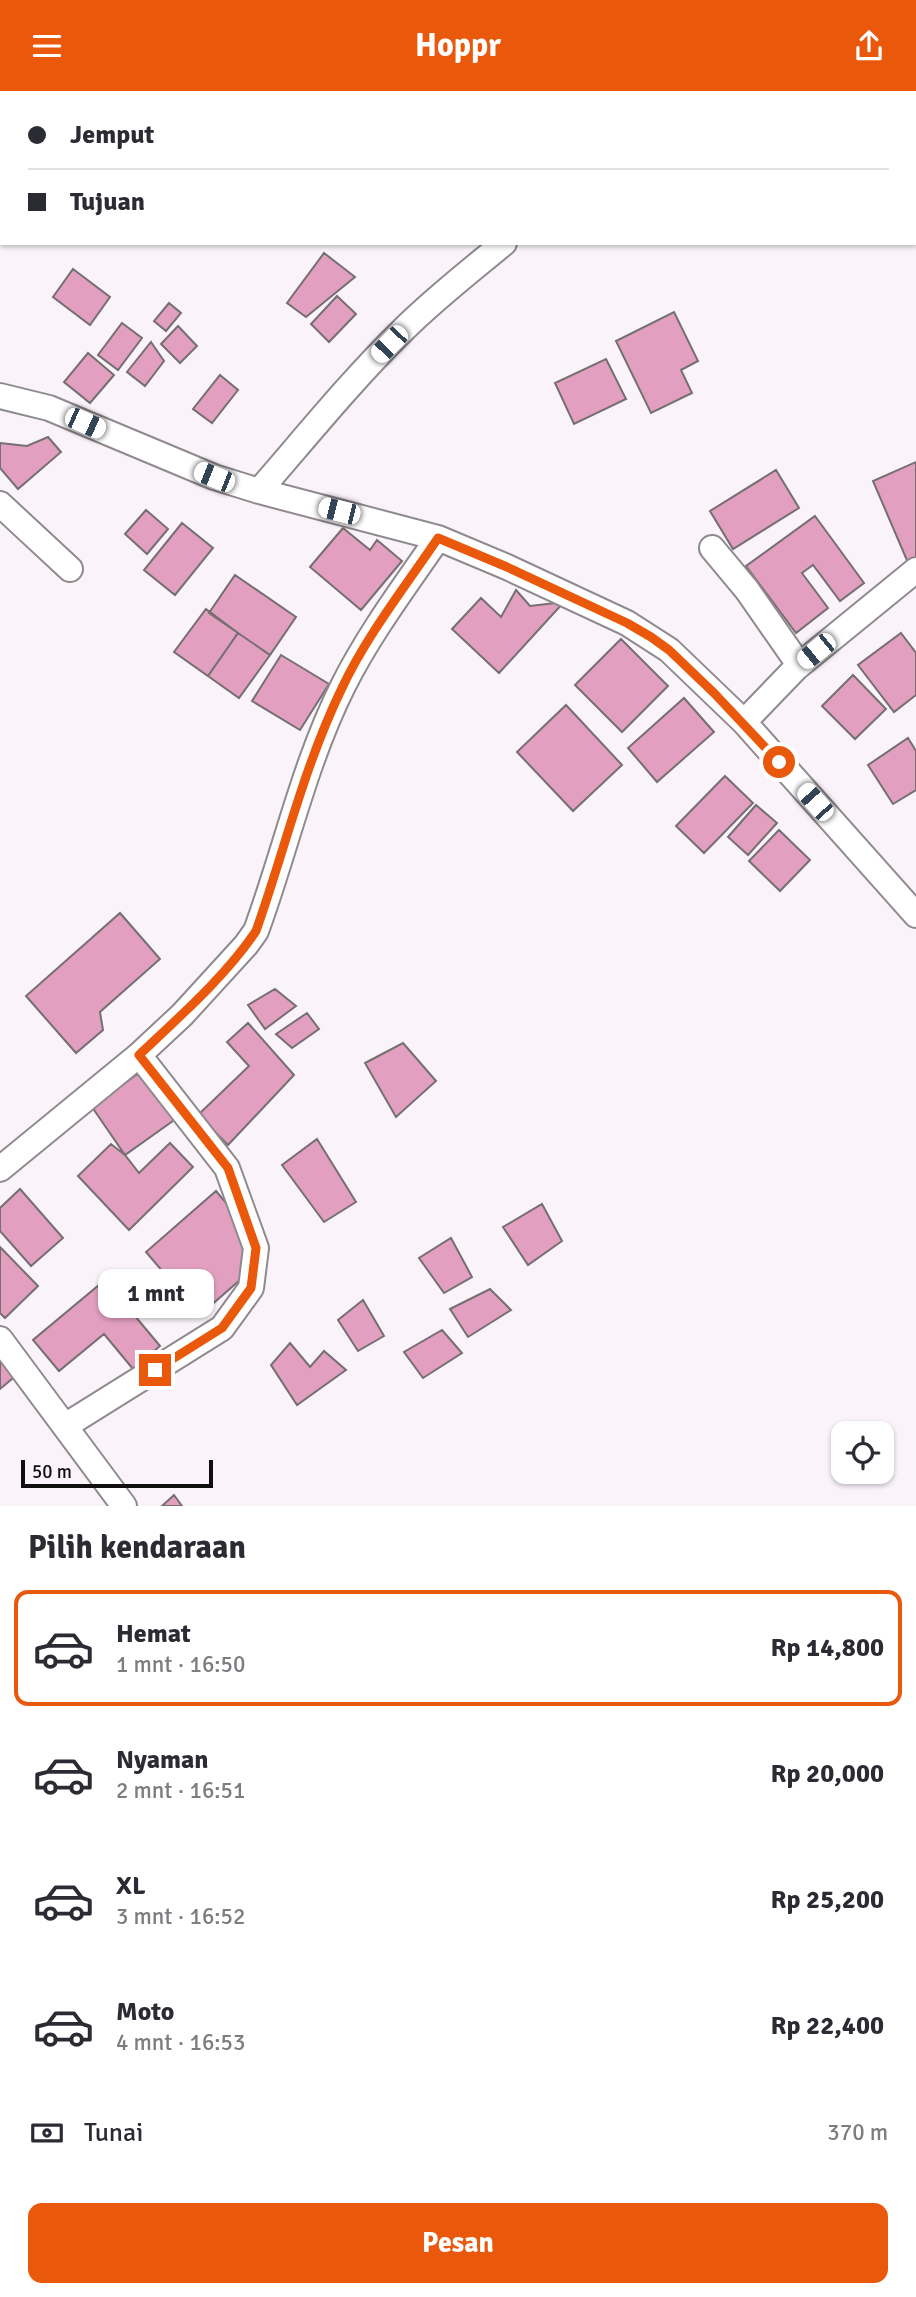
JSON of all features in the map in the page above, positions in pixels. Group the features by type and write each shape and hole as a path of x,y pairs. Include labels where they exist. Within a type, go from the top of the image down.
{"street":[{"path":"259,492 360,374 403,330 438,297 502,245"},
{"path":"0,396 49,408 214,477 259,492 438,538 627,623 669,650 744,722 916,915"},
{"path":"0,505 70,569"},
{"path":"5,1156 139,1055 182,1015 256,931 318,741 343,685 376,630 438,538"},
{"path":"712,548 747,590 792,652 796,668"},
{"path":"744,722 796,668 916,570"},
{"path":"65,1426 222,1328 251,1288 256,1248 228,1168 139,1055"},
{"path":"0,1339 124,1506"}],"building":[{"path":"324,253 355,277 306,317 287,303"},
{"path":"73,269 110,297 90,325 53,297"},
{"path":"337,296 356,314 329,342 311,324"},
{"path":"169,303 181,313 166,331 154,321"},
{"path":"674,312 698,361 681,370 692,393 651,413 616,341"},
{"path":"122,323 142,338 118,370 98,355"},
{"path":"178,326 197,346 180,363 161,344"},
{"path":"151,342 164,361 145,386 127,372"},
{"path":"88,353 114,375 90,403 64,382"},
{"path":"606,359 626,399 574,424 555,383"},
{"path":"220,375 238,390 212,423 193,409"},
{"path":"48,437 61,452 18,489 0,468 0,443 27,446"},
{"path":"916,462 916,561 909,565 873,481"},
{"path":"776,470 799,508 733,549 710,511"},
{"path":"146,510 168,529 147,554 125,534"},
{"path":"815,516 864,583 840,601 813,565 802,573 828,608 796,633 746,566"},
{"path":"182,523 213,548 175,595 144,570"},
{"path":"343,528 370,550 377,540 402,561 361,610 310,567"},
{"path":"235,575 296,617 270,655 209,613"},
{"path":"516,590 530,606 564,602 499,673 452,629 481,598 501,617"},
{"path":"206,609 238,633 208,676 174,652"},
{"path":"238,633 270,655 239,698 208,676"},
{"path":"901,633 916,653 916,695 894,712 858,665"},
{"path":"621,639 668,686 622,732 575,685"},
{"path":"281,655 329,684 300,730 252,701"},
{"path":"853,675 886,709 855,739 822,706"},
{"path":"684,698 714,732 657,782 628,748"},
{"path":"566,705 622,765 573,811 517,752"},
{"path":"908,738 916,751 916,790 893,804 868,765"},
{"path":"725,776 753,803 704,853 676,826"},
{"path":"756,805 777,823 748,855 728,837"},
{"path":"779,830 810,860 780,891 749,861"},
{"path":"120,913 160,959 100,1012 103,1030 76,1053 26,996"},
{"path":"275,989 296,1006 265,1029 248,1005"},
{"path":"307,1013 319,1029 292,1048 276,1034"},
{"path":"248,1023 294,1075 228,1145 198,1115 249,1066 227,1042"},
{"path":"403,1043 436,1081 396,1117 365,1063"},
{"path":"143,1070 177,1118 125,1155 92,1107"},
{"path":"317,1139 356,1202 324,1222 282,1165"},
{"path":"170,1143 193,1167 129,1230 78,1176 111,1144 125,1155 139,1173"},
{"path":"20,1189 63,1238 31,1266 0,1231 0,1208"},
{"path":"216,1191 250,1231 249,1272 200,1315 146,1252"},
{"path":"542,1204 562,1241 528,1265 503,1227"},
{"path":"451,1238 472,1277 444,1293 419,1258"},
{"path":"0,1247 38,1286 5,1318 0,1313"},
{"path":"105,1280 160,1346 133,1369 104,1334 59,1371 33,1340"},
{"path":"490,1289 511,1310 468,1337 450,1309"},
{"path":"363,1300 384,1336 358,1351 338,1320"},
{"path":"442,1330 462,1353 423,1378 404,1352"},
{"path":"290,1343 310,1367 324,1351 346,1370 297,1405 271,1365"},
{"path":"0,1349 19,1373 0,1389"},
{"path":"174,1495 182,1506 162,1506"}],"route":[{"path":"155,1370 222,1328 251,1288 256,1248 228,1168 139,1055 182,1015 256,931 318,741 343,685 376,630 438,538 507,567 651,637 669,650 744,722 779,762"}]}
